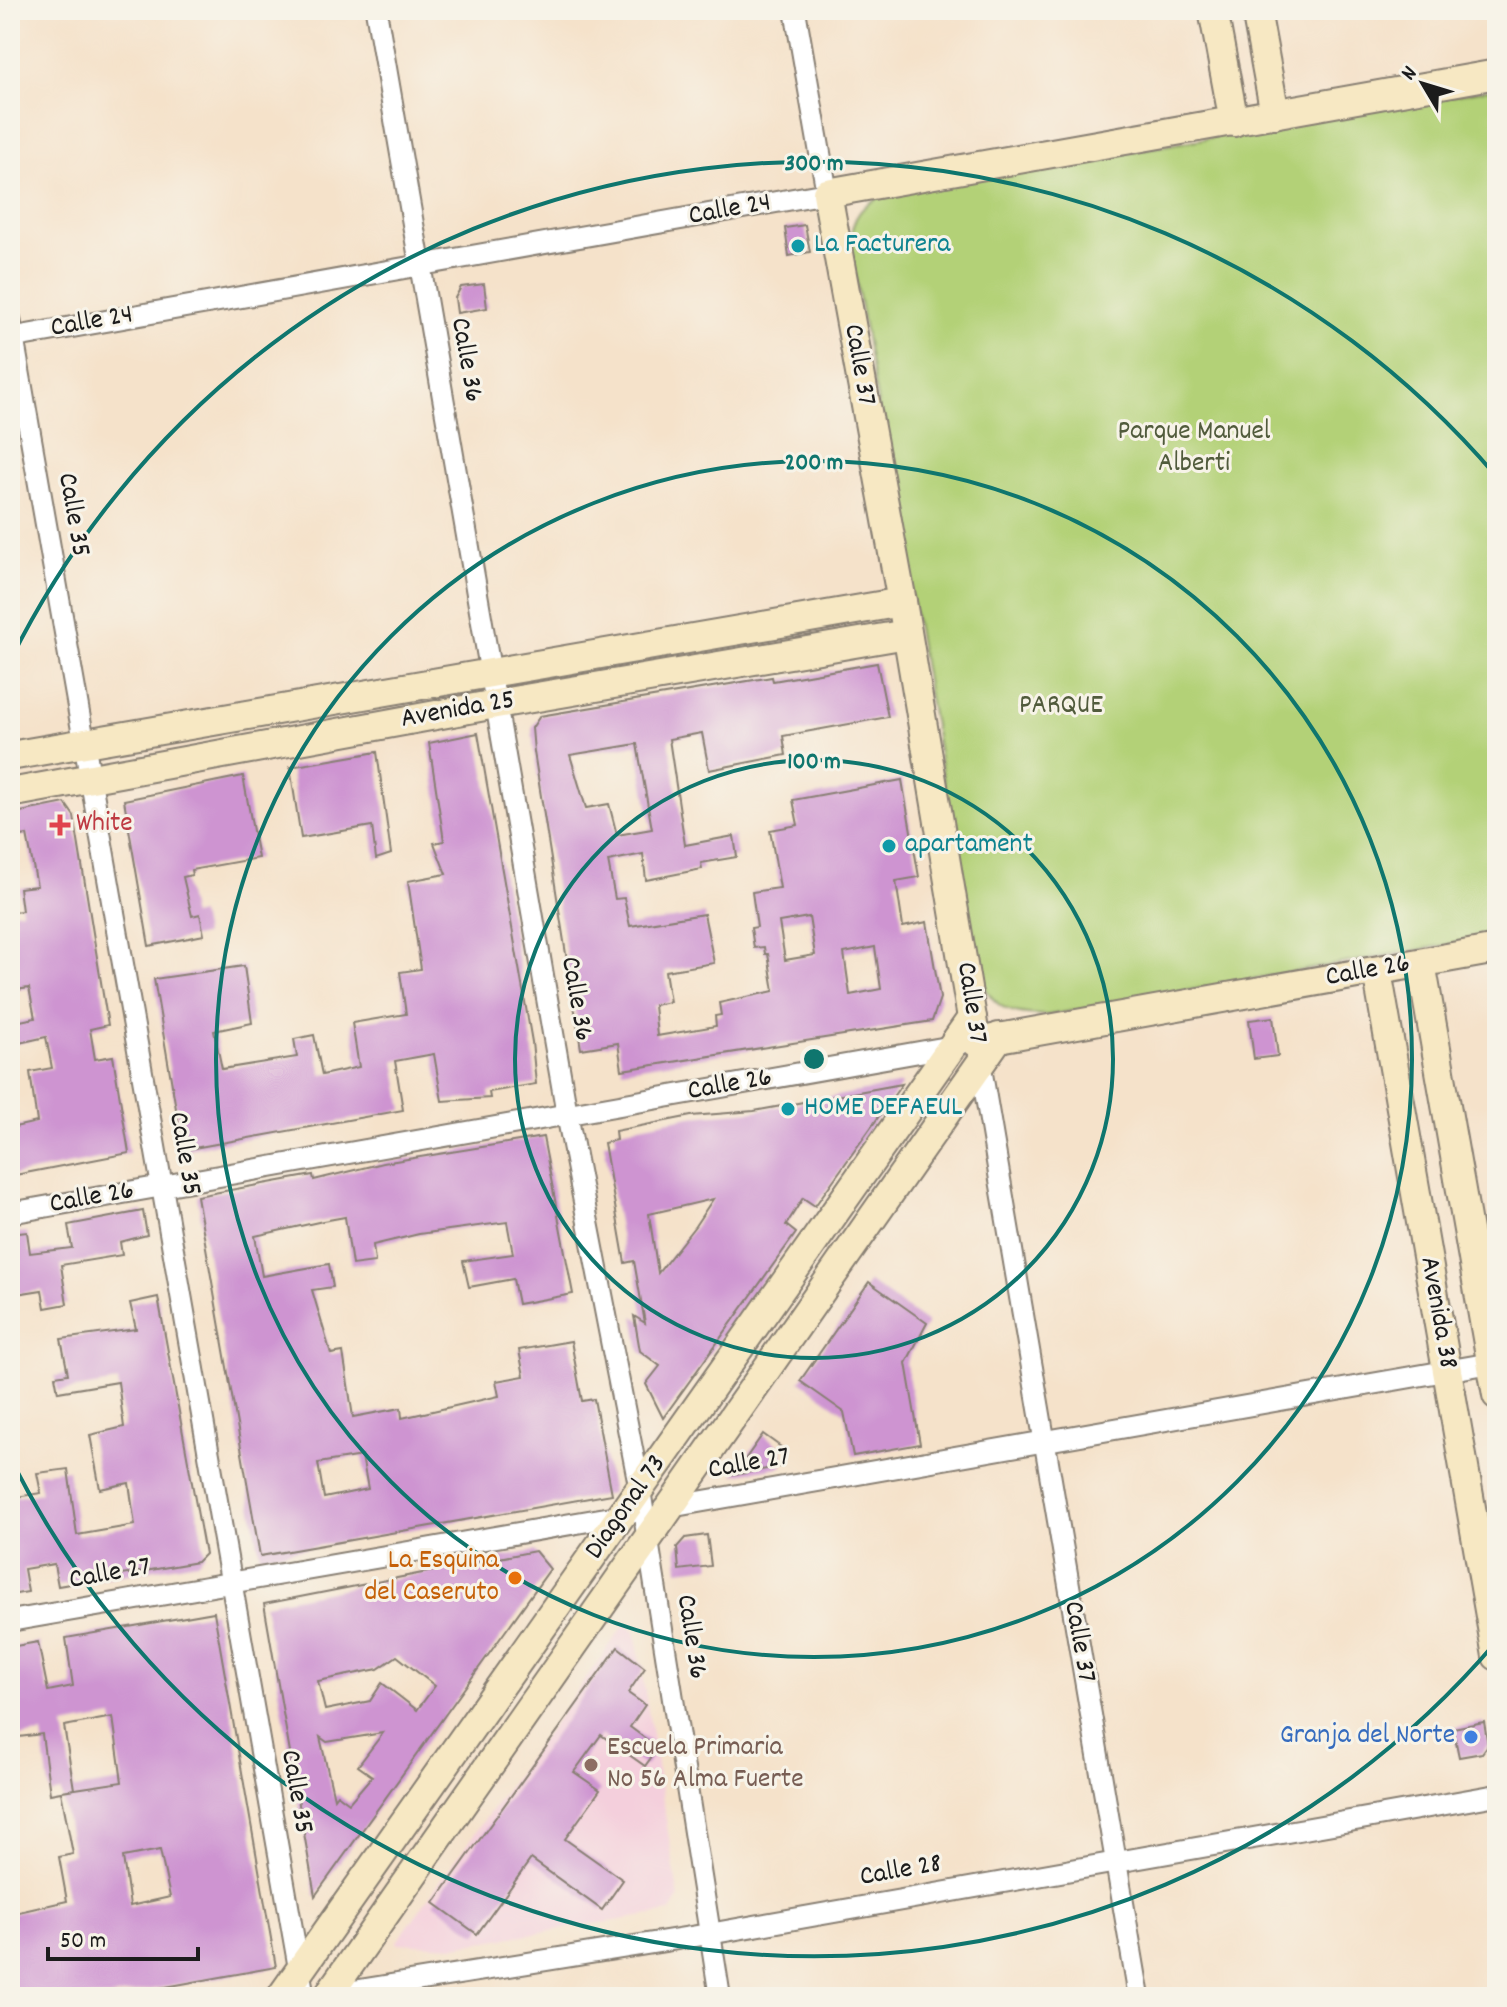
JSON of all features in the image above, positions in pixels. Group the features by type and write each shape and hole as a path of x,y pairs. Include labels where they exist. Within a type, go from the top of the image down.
{"main road":[{"path":"1213,10 1234,122"},
{"path":"1256,10 1275,114"},
{"name":"Calle 24","path":"827,193 1497,74"},
{"name":"Calle 37","path":"827,193 902,602 976,1042"},
{"name":"Avenida 25","path":"10,756 902,602"},
{"name":"Avenida 25","path":"10,793 496,704 907,634"},
{"name":"Calle 26","path":"976,1042 1497,949"},
{"name":"Avenida 38","path":"1421,963 1494,1363 1497,1395"},
{"name":"Avenida 38","path":"1377,971 1497,1656"},
{"name":"Diagonal 73","path":"314,1991 644,1506 976,1042"},
{"name":"Diagonal 73","path":"281,1997 314,1991 647,1539 644,1506"}],"street":[{"name":"Calle 36","path":"376,10 567,1114 644,1506"},
{"name":"Calle 37","path":"795,10 827,193"},
{"name":"Calle 24","path":"11,332 420,266 827,193"},
{"name":"Calle 35","path":"11,332 229,1583 314,1991"},
{"name":"Calle 37","path":"976,1042 1139,1997"},
{"name":"Calle 26","path":"10,1213 976,1042"},
{"name":"Calle 27","path":"10,1621 644,1506 1494,1363"},
{"name":"Calle 36","path":"647,1539 720,1997"},
{"name":"Calle 28","path":"314,1991 709,1934 1497,1795"}],"shaded area":[{"name":"Escuela Primaria No 56 Alma Fuerte","path":"625,1624 635,1631 679,1899 671,1912 455,1946 396,1943"}],"green space":[{"name":"Parque Manuel Alberti","path":"1497,88 1497,936 1049,1015 1011,1011 994,1000 987,991 976,966 850,245 856,218 872,201 890,193"}],"building":[{"name":"La Facturera","path":"805,225 810,252 789,256 785,228"},
{"path":"484,284 487,308 457,313 455,298 461,287"},
{"path":"877,663 888,717 783,736 786,755 709,770 702,733 669,739 685,845 734,836 737,857 701,863 702,869 646,880 643,854 608,861 615,899 624,898 630,926 704,914 714,963 665,971 670,1002 654,1005 657,1036 716,1026 715,1016 721,1015 719,1003 774,991 768,954 765,954 764,947 754,948 751,928 757,927 752,892 780,888 770,830 798,825 793,800 902,780 919,877 896,881 903,927 927,922 940,998 932,1021 622,1070 618,1043 581,1049 532,728 540,716 772,677 773,681","holes":["637,744 652,829 617,835 609,804 586,808 570,755","809,917 815,955 785,960 779,922","875,947 881,989 850,995 844,953"]},
{"path":"478,733 532,1042 536,1084 489,1092 490,1098 442,1101 434,1054 395,1061 403,1110 183,1150 154,979 244,966 252,1023 214,1031 222,1069 297,1057 294,1039 314,1035 322,1075 359,1067 352,1023 406,1014 400,972 421,969 408,881 446,874 434,843 444,841 429,743"},
{"path":"377,752 391,854 376,859 372,826 301,838 290,767"},
{"path":"243,776 258,858 191,870 192,875 183,877 192,916 200,914 204,935 149,946 124,800"},
{"path":"65,803 74,816 108,1025 90,1029 95,1059 113,1056 129,1153 10,1176 10,1128 37,1122 30,1072 52,1068 46,1037 10,1045 10,1023 35,1018 29,988 10,991 10,924 15,923 13,912 22,911 19,888 37,886 27,835 10,838 10,814"},
{"path":"1273,1017 1278,1056 1254,1059 1249,1020"},
{"path":"902,1084 815,1206 803,1198 786,1225 796,1233 663,1418 646,1384 660,1366 640,1351 634,1316 645,1323 634,1261 625,1263 604,1143 616,1140 615,1131 691,1116 754,1111","holes":["713,1199 658,1273 649,1214"]},
{"path":"543,1137 573,1294 518,1304 513,1279 469,1287 463,1261 513,1254 507,1222 419,1234 373,1245 375,1262 352,1265 345,1217 255,1236 262,1276 329,1264 333,1287 312,1290 331,1354 343,1352 353,1417 401,1408 402,1418 499,1396 496,1381 524,1376 519,1350 571,1341 582,1401 594,1399 612,1494 260,1556 197,1196 313,1175 314,1180 383,1163","holes":["362,1456 368,1489 324,1498 318,1463"]},
{"path":"143,1211 147,1235 120,1242 122,1255 61,1265 67,1304 45,1308 42,1290 10,1295 10,1234 27,1232 30,1253 72,1248 68,1225"},
{"path":"869,1282 927,1323 906,1363 920,1444 853,1456 844,1412 800,1381"},
{"path":"158,1297 205,1554 197,1562 58,1586 54,1564 24,1569 28,1592 10,1595 10,1498 41,1493 37,1473 68,1469 77,1535 135,1525 129,1483 100,1489 90,1435 124,1427 118,1382 58,1392 55,1376 68,1374 61,1339 136,1329 130,1303"},
{"path":"763,1434 781,1447 783,1466 734,1475"},
{"path":"707,1535 711,1566 679,1570 677,1547 685,1538"},
{"path":"535,1551 550,1569 315,1896 264,1604","holes":["397,1656 435,1686 417,1710 382,1683 370,1701 325,1710 318,1681 378,1669","383,1733 358,1766 372,1776 349,1803 337,1794 334,1798 320,1737 327,1742"]},
{"path":"214,1612 276,1967 110,1997 10,1997 10,1914 67,1901 59,1857 73,1854 61,1792 50,1794 42,1734 10,1738 10,1647 38,1642 48,1691 73,1686 66,1638","holes":["113,1717 122,1782 62,1791 74,1789 64,1726","160,1850 170,1897 130,1906 123,1857"]},
{"path":"618,1647 645,1668 628,1693 645,1705 630,1727 658,1748 645,1766 601,1735 574,1772 600,1790 565,1839 623,1880 602,1910 531,1859 477,1934 434,1903"},
{"name":"Granja del Norte","path":"1484,1722 1488,1745 1482,1753 1459,1757 1453,1728"}],"place":[{"name":"La Facturera","path":"798,246"},
{"name":"White","path":"60,825"},
{"name":"apartament","path":"889,846"},
{"name":"HOME DEFAEUL","path":"788,1109"},
{"name":"La Esquina del Caseruto","path":"515,1578"},
{"name":"Granja del Norte","path":"1471,1737"},
{"name":"Escuela Primaria No 56 Alma Fuerte","path":"591,1765"}],"park label":[{"name":"PARQUE","path":"1061,707"}]}
